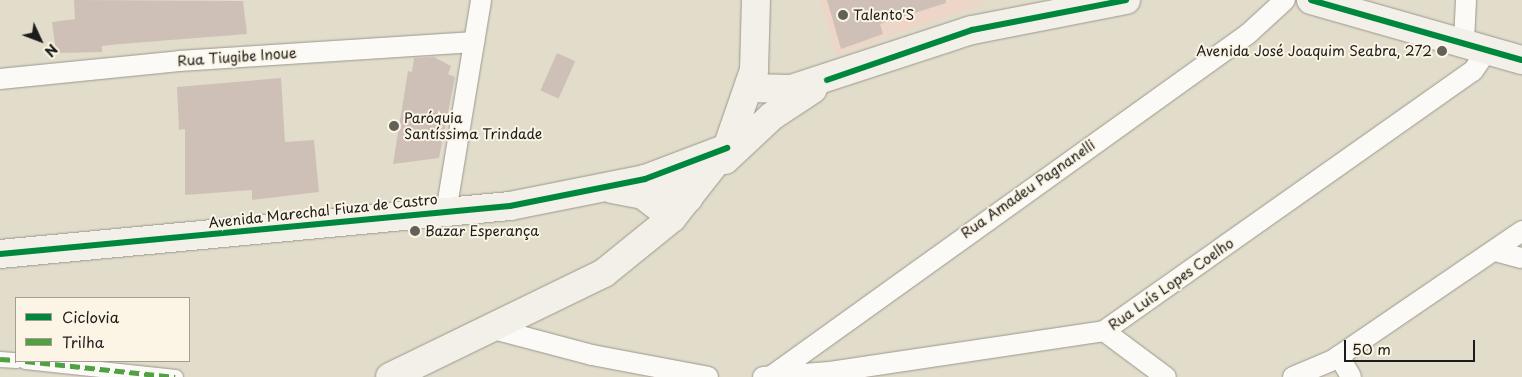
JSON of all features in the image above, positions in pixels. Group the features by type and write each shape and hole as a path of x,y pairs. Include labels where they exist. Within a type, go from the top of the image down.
{"main road":[{"path":"390,377 604,273 681,208 711,172 727,148 749,88 756,44 756,0"},
{"path":"749,88 791,89 827,80 944,38 1077,3 1126,0"},
{"path":"1311,0 1476,45 1522,60"},
{"path":"711,172 772,116 827,80"},
{"path":"645,179 727,148"},
{"name":"Avenida Marechal Fiuza de Castro","path":"0,254 510,206 610,188 645,179 663,182 681,208"},
{"name":"Avenida Marechal Fiuza de Castro","path":"610,188 643,195 681,208"}],"street":[{"path":"446,212 482,0"},
{"name":"Rua Amadeu Pagnanelli","path":"770,377 1248,34 1284,0"},
{"path":"1466,0 1476,45"},
{"name":"Rua Tiugibe Inoue","path":"0,79 179,60 474,42"},
{"name":"Rua Luís Lopes Coelho","path":"764,377 1104,331 1473,71 1476,45"},
{"path":"1293,377 1339,356 1522,230"},
{"path":"1495,250 1522,258"},
{"path":"490,328 592,355 708,377"},
{"path":"1104,331 1166,377"},
{"path":"1339,356 1351,377"},
{"path":"0,359 15,360"},
{"path":"34,362 175,377"}],"shaded area":[{"path":"820,0 983,0 984,4 836,55"}],"building":[{"path":"74,0 243,1 247,34 102,46 102,52 56,53 52,22 75,19"},
{"path":"827,0 946,0 946,3 880,24 883,34 841,49"},
{"path":"557,53 575,61 559,99 540,90"},
{"path":"434,57 451,66 448,74 455,77 439,158 393,164 408,71 412,72 414,58"},
{"path":"281,78 285,142 314,140 319,192 252,200 252,190 185,195 185,129 179,130 177,87"}],"marked path":[{"path":"0,359 15,360"},
{"path":"34,362 175,377"}],"cycle path":[{"path":"827,80 972,30 1126,0"},
{"path":"1311,0 1522,60"},
{"path":"0,254 510,206 645,179 727,148"}],"place":[{"name":"Talento'S","path":"843,15"},
{"name":"Avenida José Joaquim Seabra, 272","path":"1442,51"},
{"name":"Paróquia Santíssima Trindade","path":"394,126"},
{"name":"Bazar Esperança","path":"415,231"}]}
